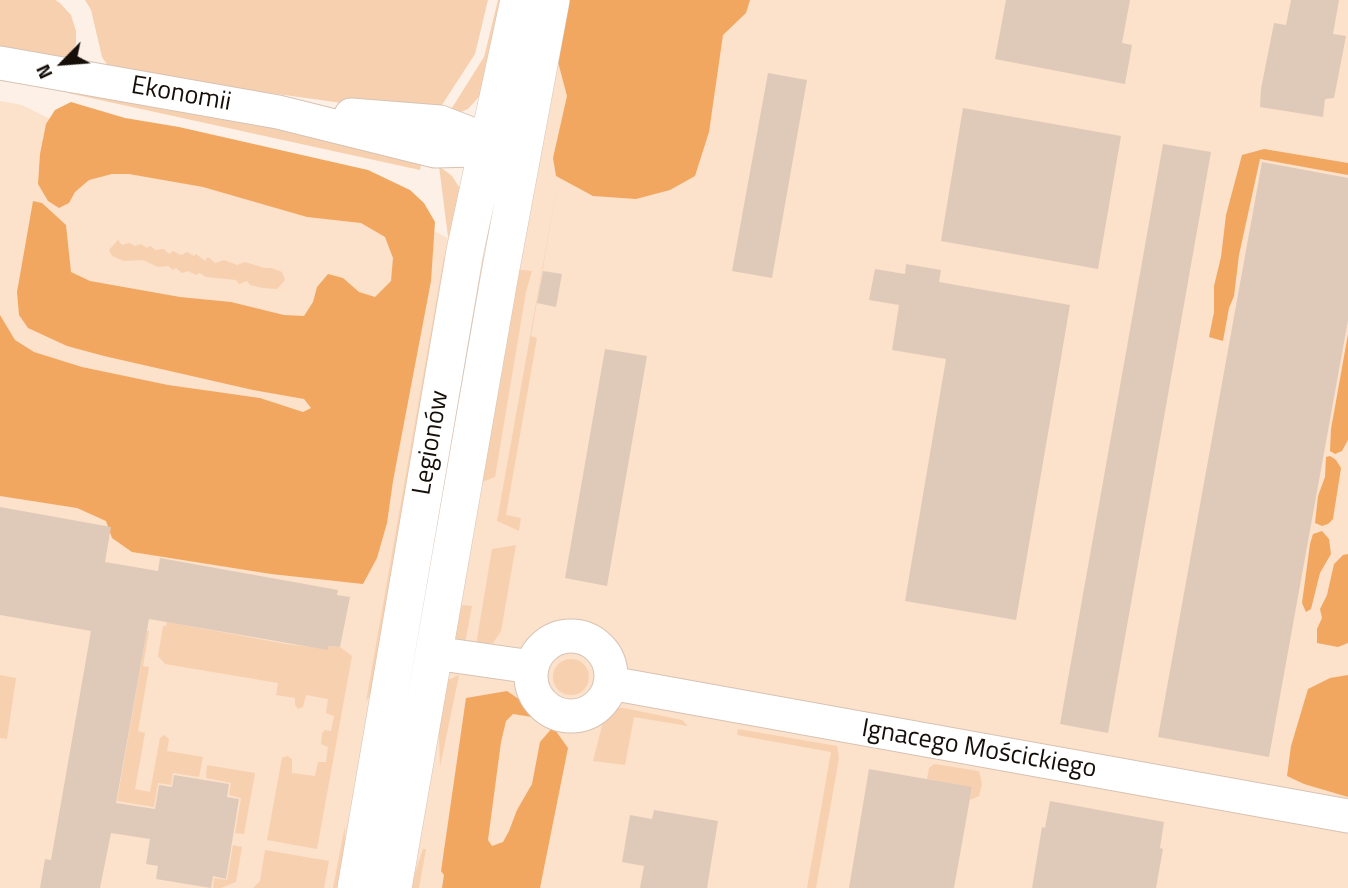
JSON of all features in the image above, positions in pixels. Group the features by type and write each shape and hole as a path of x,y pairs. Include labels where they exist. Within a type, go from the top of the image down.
{"main road":[{"name":"Legionów","path":"356,888 473,210 519,0"},
{"name":"Legionów","path":"393,888 512,205 551,0"}],"street":[{"name":"Ekonomii","path":"0,63 278,112 438,136 465,131 488,145"},
{"path":"438,136 497,96"},
{"path":"512,205 504,170 488,145 513,133 528,121"},
{"name":"Ekonomii","path":"438,136 463,174 473,210"},
{"path":"564,636 576,636 598,646 605,655 610,669 610,683 602,701 594,708 573,716 561,715 547,708 537,697 532,682 532,667 543,647 564,636"},
{"path":"434,653 532,667"},
{"name":"Ignacego Mościckiego","path":"610,683 1348,816"}],"shaded area":[{"path":"0,0 55,0 60,3 71,15 76,31 76,44 70,54 61,60 0,51"},
{"path":"85,0 488,0 475,54 438,111 406,112 120,72 108,66 102,57 91,10"},
{"path":"498,0 507,0 485,90 468,109 456,114 450,111 484,57"},
{"path":"561,0 1348,0 1348,888 0,888 0,101 22,105 72,130 422,225 517,273"},
{"path":"566,0 750,0 746,13 723,35 709,132 695,176 670,190 636,199 593,196 556,176 553,158 567,96 558,62 557,25"},
{"path":"83,90 142,99 422,161 420,170 68,93"},
{"path":"71,102 125,118 179,127 368,170 410,190 424,203 435,222 431,281 387,523 377,558 363,584 271,574 132,552 112,538 106,521 77,508 0,496 0,315 15,340 34,352 82,367 168,385 260,398 303,412 311,408 304,399 104,356 67,346 28,328 19,315 17,292 33,201 42,203 66,225 71,272 90,281 180,297 231,302 284,315 304,316 313,302 317,287 328,274 343,278 359,292 375,297 391,281 393,258 385,237 361,223 307,217 203,187 129,174 112,174 89,180 75,192 69,203 59,208 48,201 38,184 40,154 46,124 55,110"},
{"path":"1264,149 1348,163 1348,175 1260,159 1223,341 1209,337 1226,215 1242,155"},
{"path":"439,166 452,176 461,190 457,240 448,237"},
{"path":"559,175 531,336 537,338 506,515 521,518 519,531 497,521"},
{"path":"118,240 122,245 141,244 148,249 147,247 151,246 155,250 164,249 169,254 173,251 181,255 187,252 194,256 196,254 205,261 208,257 215,263 224,260 237,265 245,262 272,268 282,272 285,280 277,289 263,288 250,285 247,281 239,284 236,280 206,277 200,273 182,273 176,268 173,270 168,266 158,267 143,260 124,261 112,256 109,250"},
{"path":"444,257 453,259 382,673 366,702"},
{"path":"512,269 532,271 526,292 495,477 474,485"},
{"path":"1348,334 1348,440 1342,451 1335,454 1330,451 1331,429"},
{"path":"1330,456 1341,468 1333,519 1322,526 1315,523 1318,496 1325,477 1326,457"},
{"path":"1322,531 1329,539 1331,554 1320,573 1311,609 1306,612 1302,603 1310,544 1313,534"},
{"path":"516,545 501,631 493,643 476,645 492,549"},
{"path":"1348,554 1348,643 1338,647 1317,643 1317,629 1322,618 1320,609 1327,595 1334,564"},
{"path":"472,606 465,643 453,637 458,607"},
{"path":"167,622 286,644 328,649 328,646 340,647 352,656 317,849 267,840 282,758 287,756 292,759 292,773 315,776 318,762 326,762 328,747 321,744 322,733 325,730 331,731 334,716 326,713 328,699 306,695 303,707 298,709 295,698 276,695 278,683 165,664 158,656 163,626 166,626"},
{"path":"147,631 143,666 149,667 138,731 145,733 135,789 150,792 160,738 164,735 169,739 167,751 203,757 199,777 173,773 171,785 158,783 154,807 117,801"},
{"path":"571,659 584,664 589,677 584,690 571,695 558,690 553,677 558,664"},
{"path":"0,675 16,678 7,739 0,738"},
{"path":"459,675 440,767 438,704 448,680"},
{"path":"1348,675 1348,797 1287,776 1291,746 1308,689 1330,678"},
{"path":"507,691 539,713 532,717 513,714 506,721 488,840 492,846 503,842 509,831 532,784 540,742 553,727 568,748 540,888 442,888 444,875 441,871 466,698"},
{"path":"614,708 682,720 688,726 634,717 625,765 593,761 603,722"},
{"path":"738,729 837,746 839,758 816,888 807,888 831,752 737,735"},
{"path":"934,764 979,771 982,784 979,796 970,800 972,788 927,779 929,768"},
{"path":"207,765 255,773 244,834 235,833 241,798 229,795 231,783 206,778"},
{"path":"345,826 344,888 333,888"},
{"path":"233,845 242,847 236,882 213,888 214,878 227,880"},
{"path":"423,849 426,849 419,888 410,888"},
{"path":"265,850 329,861 324,888 253,888 260,881"}],"building":[{"path":"1006,0 1130,0 1122,43 1132,45 1125,84 995,59"},
{"path":"1291,0 1339,0 1333,34 1346,36 1334,98 1325,99 1323,117 1260,107 1274,23 1286,25"},
{"path":"768,73 807,80 772,278 732,271"},
{"path":"963,108 1121,136 1098,269 941,241"},
{"path":"1163,144 1211,152 1108,733 1060,724"},
{"path":"1262,162 1348,178 1348,320 1269,757 1158,737"},
{"path":"906,264 941,270 939,282 1070,305 1016,620 905,601 946,359 892,350 899,305 869,300 875,269 905,274"},
{"path":"543,271 562,274 556,307 537,303"},
{"path":"605,349 647,356 607,586 565,578"},
{"path":"0,507 111,527 105,562 158,571 160,558 338,590 337,595 350,597 340,647 328,646 328,650 149,619 116,803 155,809 159,785 172,787 174,775 229,784 227,797 239,799 226,879 213,876 211,888 156,879 158,866 146,864 150,839 111,833 100,888 40,888 45,859 51,860 91,631 0,615"},
{"path":"869,769 972,787 954,888 849,888"},
{"path":"1050,801 1164,822 1160,848 1163,849 1156,888 1032,888 1042,827 1045,828"},
{"path":"654,810 718,821 707,888 640,888 644,866 622,862 630,815 652,819"}]}
